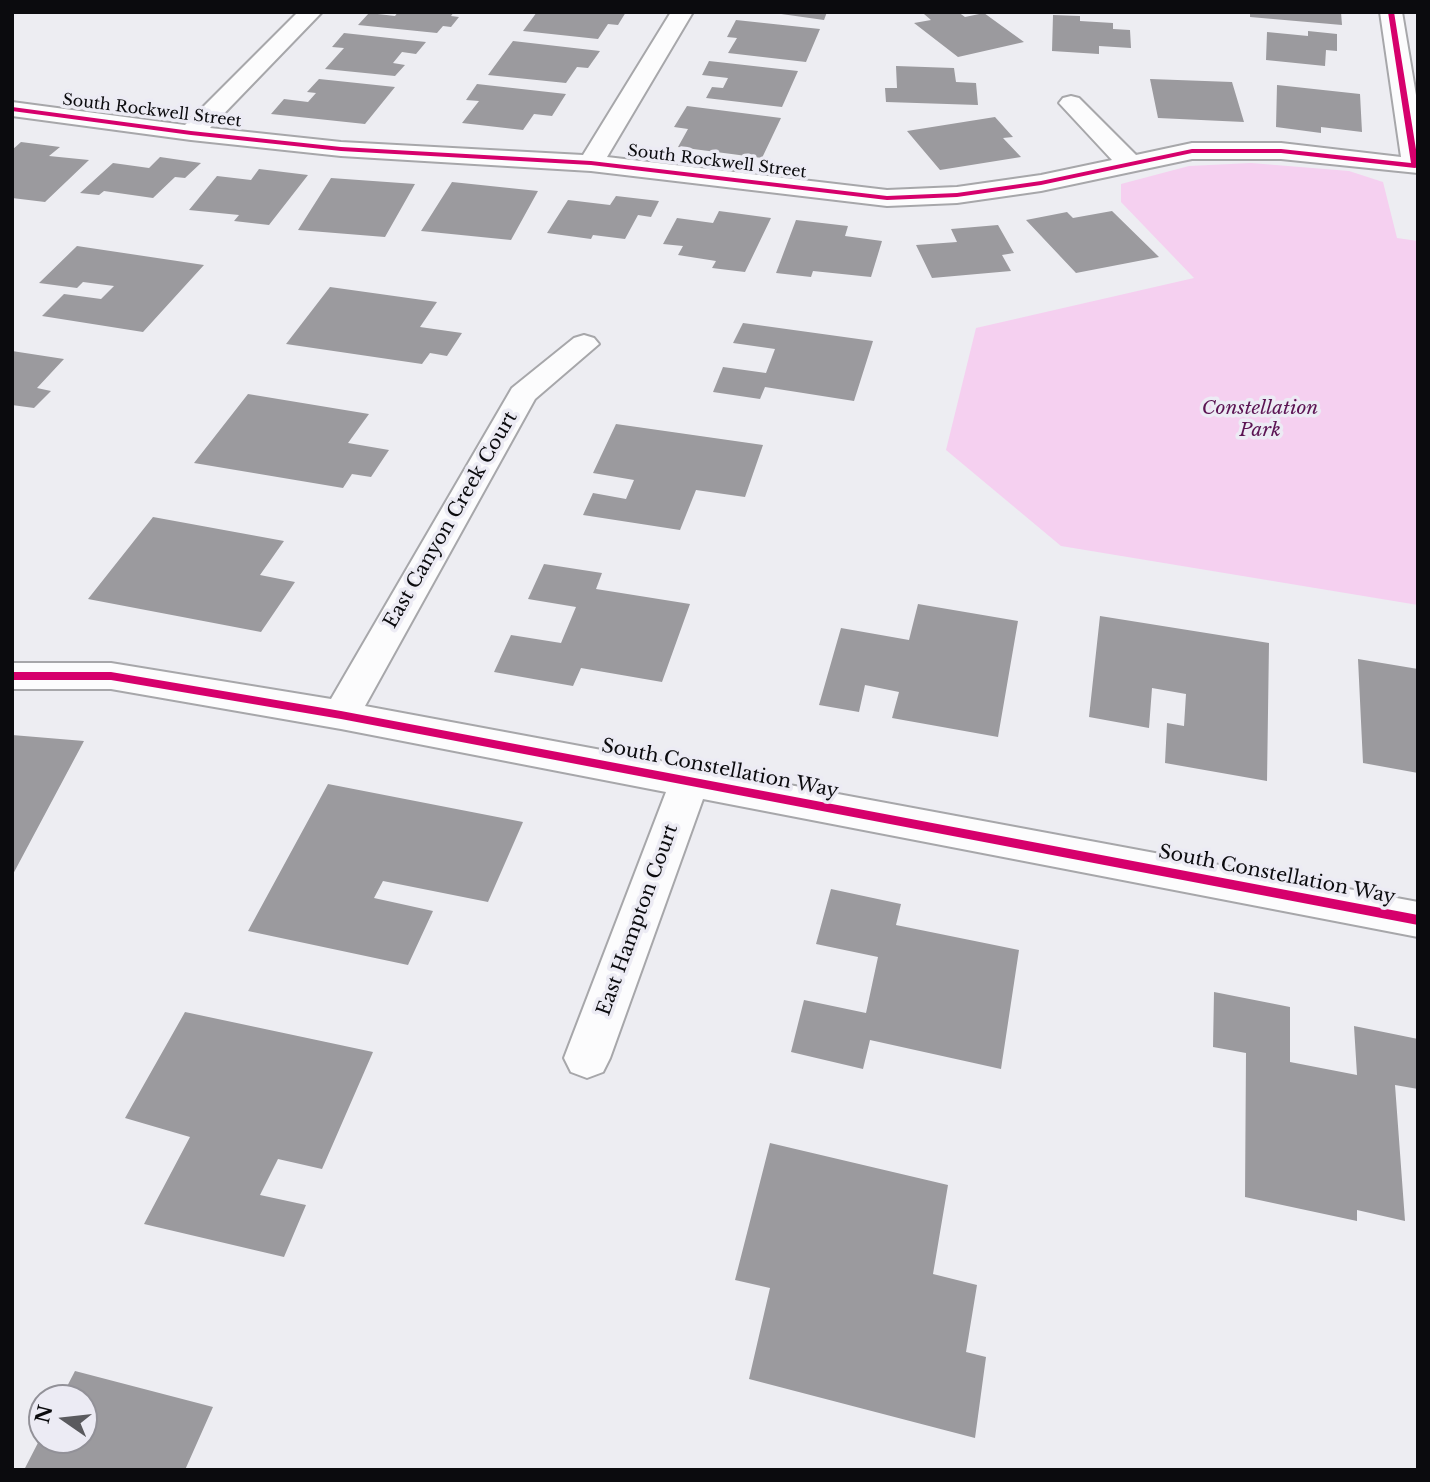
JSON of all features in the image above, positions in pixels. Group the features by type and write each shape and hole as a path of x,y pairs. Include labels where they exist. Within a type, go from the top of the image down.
{"street":[{"path":"191,133 312,12"},
{"path":"591,163 682,12"},
{"name":"South Rockwell Street","path":"12,109 191,133 341,149 591,163 887,198 957,195 1041,183 1192,151 1281,151 1415,166 1391,12"},
{"path":"1070,103 1131,164"},
{"name":"East Canyon Creek Court","path":"341,715 523,394 584,344"},
{"name":"South Constellation Way","path":"12,676 111,676 341,715 1418,920"},
{"name":"East Hampton Court","path":"587,1058 690,781"}],"green space":[{"name":"Constellation Park","path":"1251,163 1349,171 1383,182 1397,238 1418,241 1418,605 1061,546 946,450 976,328 1194,278 1121,202 1121,184 1189,166"}],"building":[{"path":"398,12 454,12 451,16 459,17 451,27 443,26 437,33 358,25 369,13 395,16"},
{"path":"537,12 626,12 618,25 608,24 598,39 523,31"},
{"path":"767,12 827,12 824,20"},
{"path":"958,12 965,17 984,13 1024,42 958,57 914,23 931,20 924,14"},
{"path":"1250,12 1341,12 1342,25 1250,17"},
{"path":"1053,15 1080,16 1080,21 1113,23 1113,29 1130,30 1131,48 1099,46 1099,54 1052,51"},
{"path":"736,20 820,29 806,62 728,53 737,38 727,37"},
{"path":"1308,31 1337,34 1337,51 1326,50 1325,66 1266,60 1267,32 1308,36"},
{"path":"344,33 426,42 416,54 402,52 393,63 405,65 395,76 325,69 344,48 332,47"},
{"path":"513,41 600,51 588,68 577,67 566,83 488,75"},
{"path":"709,61 798,71 782,107 706,98 712,87 723,88 728,78 702,75"},
{"path":"896,66 954,68 956,82 976,83 978,105 886,102 885,88 897,88"},
{"path":"319,79 395,87 365,124 271,114 284,99 308,102 316,93 307,92"},
{"path":"1150,79 1232,82 1244,122 1158,118"},
{"path":"477,84 566,94 552,116 534,114 523,130 462,123 479,101 466,100"},
{"path":"1277,85 1360,94 1362,132 1321,127 1321,133 1276,127"},
{"path":"687,106 781,118 762,158 678,147 688,129 674,127"},
{"path":"995,117 1013,137 1003,138 1021,157 940,170 907,131"},
{"path":"21,142 60,147 49,156 89,160 45,202 12,198 12,150"},
{"path":"160,157 201,163 185,178 175,177 153,198 104,191 99,195 80,193 113,163 149,168"},
{"path":"259,169 308,175 269,225 234,221 239,215 189,210 217,176 251,180"},
{"path":"331,178 415,184 385,237 298,230"},
{"path":"452,182 538,191 511,240 421,231"},
{"path":"616,196 659,201 651,217 638,215 625,239 593,235 591,239 547,233 568,200 610,205"},
{"path":"719,211 771,218 745,272 712,268 716,261 678,255 683,246 663,244 677,218 713,223"},
{"path":"1112,211 1159,257 1076,273 1026,220 1067,212 1073,218"},
{"path":"796,220 848,226 845,236 882,241 871,277 813,271 811,277 776,273"},
{"path":"998,225 1014,253 1002,255 1011,271 932,278 916,245 957,242 951,229"},
{"path":"77,246 204,265 143,332 42,316 64,294 101,299 114,286 83,282 77,288 39,283"},
{"path":"330,287 437,302 420,327 462,333 447,356 430,353 422,364 286,344"},
{"path":"743,323 873,341 854,401 765,387 760,399 713,392 723,367 766,373 775,349 733,343"},
{"path":"12,351 64,359 37,388 51,391 34,408 12,405"},
{"path":"248,394 369,414 348,443 389,450 371,477 352,474 343,488 194,463"},
{"path":"616,424 763,445 745,497 696,490 680,530 583,515 593,493 626,499 634,480 593,473"},
{"path":"153,517 284,541 260,575 295,582 261,632 88,599"},
{"path":"544,564 602,573 596,589 690,604 662,682 581,668 573,686 494,672 511,635 561,643 576,607 528,599"},
{"path":"918,604 1018,621 998,737 892,718 899,692 865,685 859,712 819,705 841,628 909,640"},
{"path":"1100,616 1269,643 1267,781 1165,763 1167,723 1184,726 1186,694 1152,688 1149,728 1089,717"},
{"path":"1358,659 1418,669 1418,773 1363,763"},
{"path":"12,735 84,741 12,876"},
{"path":"328,784 523,822 488,902 383,881 374,898 433,911 408,965 248,931"},
{"path":"831,889 901,904 896,925 1019,950 1001,1069 870,1040 863,1069 791,1052 804,1000 866,1013 878,957 816,944"},
{"path":"1214,992 1290,1007 1290,1062 1357,1075 1354,1026 1418,1039 1418,1089 1395,1085 1405,1221 1357,1210 1357,1221 1245,1197 1246,1053 1213,1047"},
{"path":"185,1012 373,1052 322,1169 278,1159 260,1195 306,1205 284,1257 144,1224 190,1137 125,1118"},
{"path":"770,1143 948,1185 933,1274 977,1285 966,1352 986,1357 975,1438 749,1379 770,1288 735,1280"},
{"path":"75,1371 213,1407 185,1470 24,1470 32,1454 98,1454 98,1384 68,1384"}],"cycle path":[{"path":"12,109 191,133 341,149 591,163 887,198 957,195 1041,183 1192,151 1281,151 1415,166 1391,12"},
{"path":"12,676 111,676 341,715 1418,920"}]}
